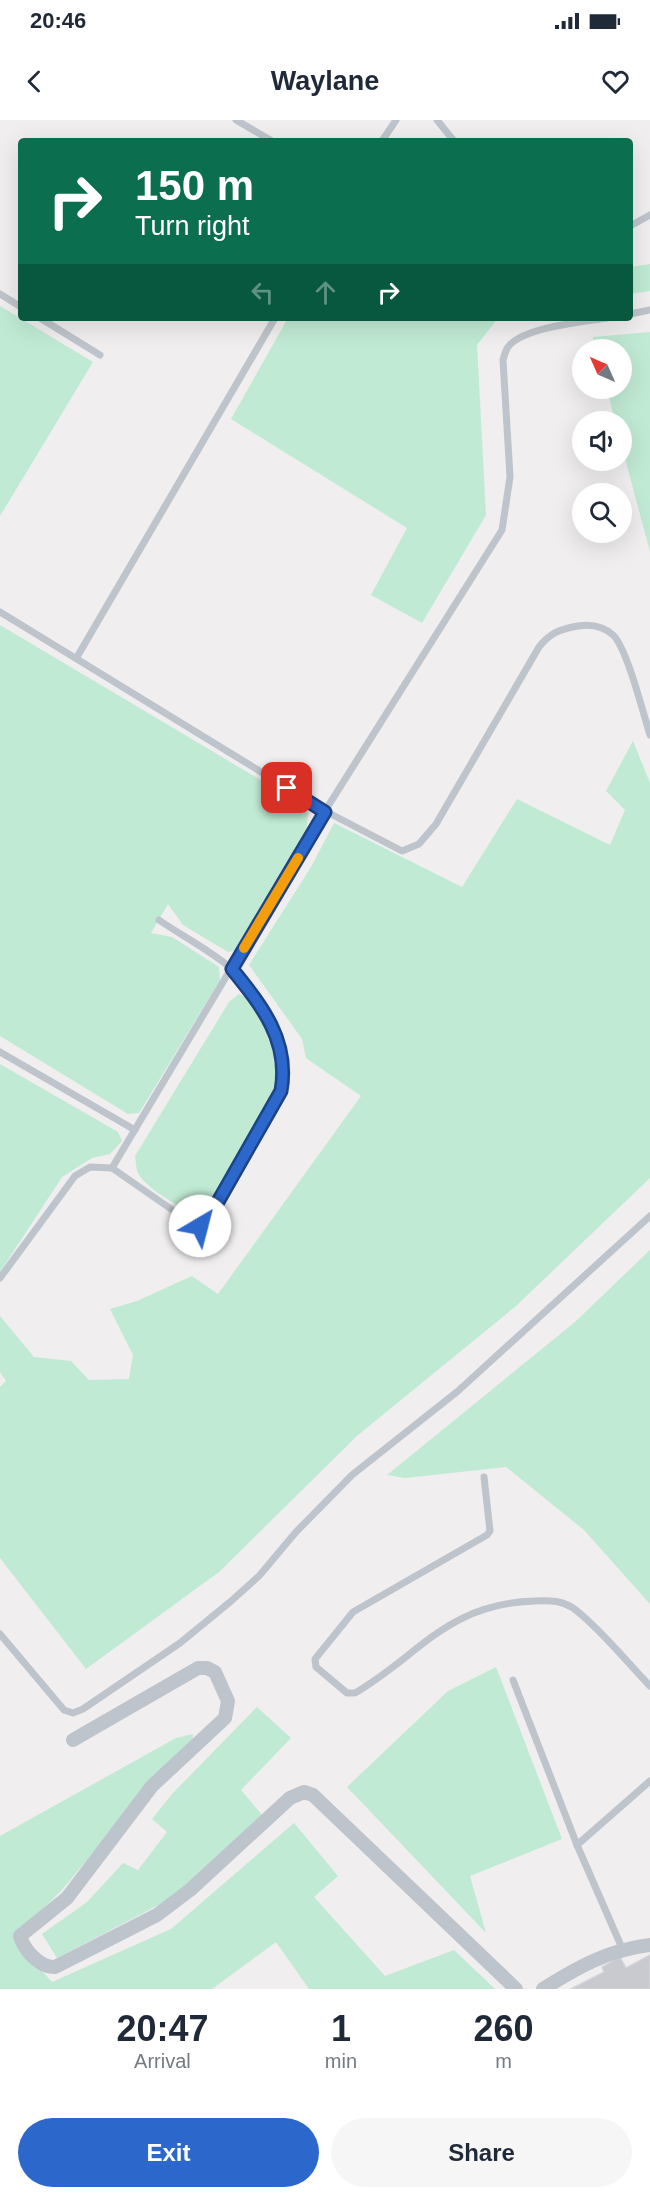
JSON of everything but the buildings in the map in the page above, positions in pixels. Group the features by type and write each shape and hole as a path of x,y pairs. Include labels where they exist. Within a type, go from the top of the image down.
{"street":[{"path":"73,1740 198,1668 207,1668 215,1672 228,1701 225,1718 152,1786 78,1886 21,1936 40,1964 46,1968 55,1967 157,1916 190,1890 290,1798 304,1792 313,1796 516,1989"},
{"path":"543,1989 576,1968 622,1948 650,1945"}],"lane":[{"path":"236,120 267,138"},
{"path":"384,138 396,120"},
{"path":"437,120 452,138"},
{"path":"633,224 650,215"},
{"path":"0,294 18,305"},
{"path":"633,313 650,310"},
{"path":"45,321 100,355"},
{"path":"77,657 273,321"},
{"path":"112,1168 325,812 502,530 510,477 503,360 508,346 522,337 547,329 591,321"},
{"path":"0,612 77,657 325,812 402,851 419,844 436,824 538,647 549,635 561,629 584,625 601,627 614,636 622,649 650,735"},
{"path":"0,1278 75,1176 90,1167 112,1168 194,1225 200,1226 207,1221 281,1091 285,1071 282,1050 269,1019 232,969 159,920"},
{"path":"0,1052 135,1130"},
{"path":"0,1634 64,1710 73,1713 83,1709 180,1643 230,1602 259,1576 296,1532 352,1475 458,1391 650,1216"},
{"path":"484,1477 490,1531 487,1535 352,1612 315,1659 316,1667 347,1693 355,1693 430,1636 463,1617 511,1602 553,1600 577,1611 650,1686"},
{"path":"513,1680 577,1845 622,1948"},
{"path":"577,1845 650,1781"}],"green space":[{"path":"650,264 650,291 633,294 633,267"},
{"path":"0,306 18,317 18,321 25,321 93,362 0,516"},
{"path":"286,321 496,321 477,345 486,515 422,623 371,595 407,528 231,419"},
{"path":"650,332 650,552 628,471 632,471 632,411 612,411 610,399 632,399 632,339 594,339 593,337"},
{"path":"0,625 296,801 308,813 307,827 239,949 228,952 183,925 168,904 151,933 172,937 219,967 220,980 139,1113 128,1114 0,1036"},
{"path":"633,741 650,783 650,1178 516,1306 358,1435 219,1572 86,1669 0,1558 0,1387 6,1381 0,1372 0,1316 34,1357 71,1361 89,1380 129,1379 133,1355 110,1309 137,1301 192,1276 218,1294 361,1096 306,1058 302,1039 249,965 311,867 334,823 462,887 517,799 610,845 625,810 606,791"},
{"path":"239,994 253,1000 276,1058 280,1090 209,1212 190,1209 161,1195 145,1182 139,1175 135,1156 229,1002"},
{"path":"0,1064 118,1132 122,1141 110,1154 92,1158 62,1177 0,1272"},
{"path":"650,1250 650,1604 584,1530 506,1467 405,1478 387,1475 575,1322"},
{"path":"496,1667 562,1839 470,1876 486,1933 347,1787 448,1691"},
{"path":"257,1707 291,1738 241,1790 262,1815 174,1897 57,1958 42,1934 87,1902 123,1863 138,1870 167,1832 152,1819 172,1794"},
{"path":"193,1734 192,1746 126,1813 61,1891 15,1936 20,1947 52,1982 171,1929 294,1823 338,1876 314,1897 385,1976 454,1950 495,1989 309,1989 276,1942 212,1989 0,1989 0,1836 176,1738"}],"slow traffic":[{"path":"244,948 298,858"}],"route":[{"path":"200,1226 207,1221 281,1091 285,1071 282,1050 269,1019 232,969 325,812 287,788"}]}
